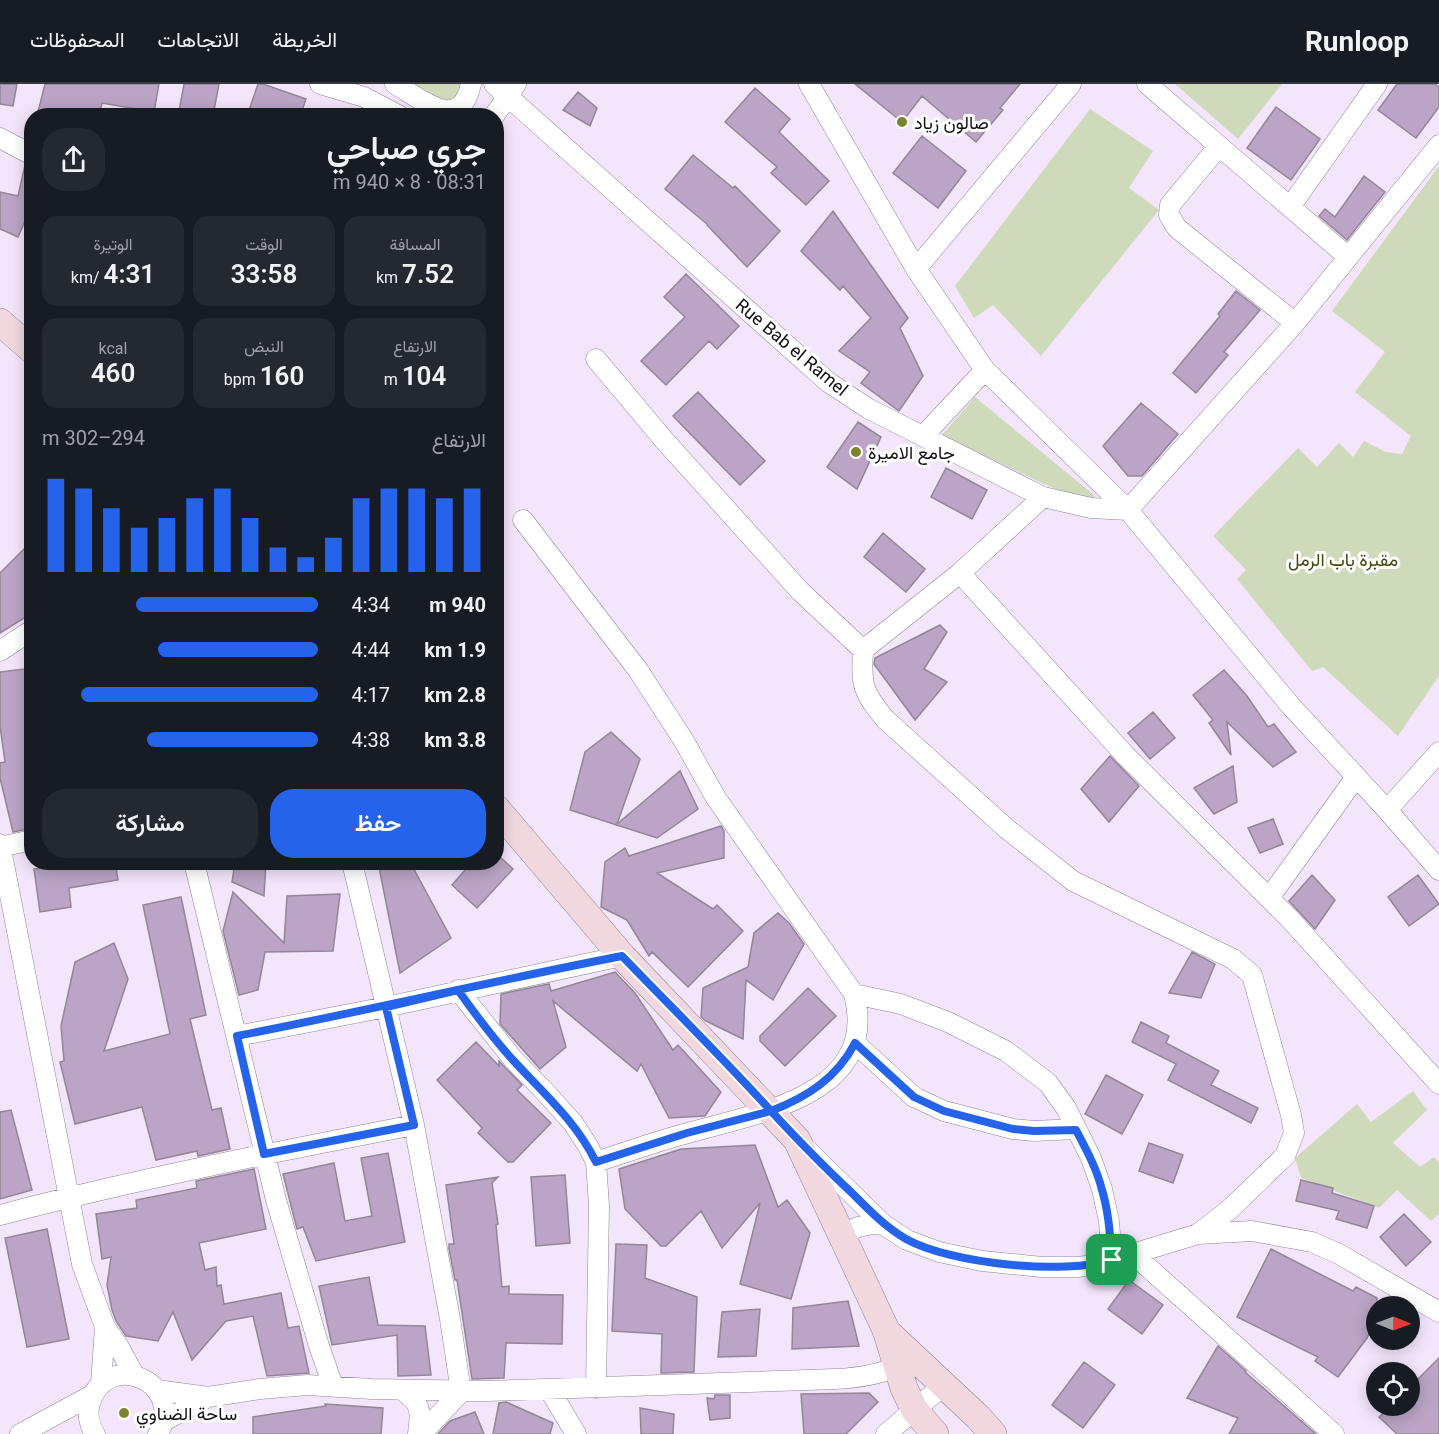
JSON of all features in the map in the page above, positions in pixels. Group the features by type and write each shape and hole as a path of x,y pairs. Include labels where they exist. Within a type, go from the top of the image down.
{"street":[{"path":"320,84 364,97 385,108"},
{"path":"395,84 437,108"},
{"path":"460,108 468,97 471,84"},
{"path":"916,269 1071,84"},
{"path":"1147,84 1347,256"},
{"path":"1290,207 1377,84"},
{"path":"497,108 506,88"},
{"name":"Rue Bab el Ramel","path":"506,88 828,382 869,409 1044,497 1091,508 1128,510"},
{"path":"817,88 916,269 985,370 1128,510 1290,705 1439,870"},
{"path":"0,138 24,151"},
{"path":"1128,510 1295,323 1439,145"},
{"path":"1219,146 1170,206 1169,214 1178,228 1295,323"},
{"path":"0,322 24,343"},
{"path":"0,333 24,345"},
{"path":"596,359 664,440 800,591 863,650"},
{"path":"923,436 985,370"},
{"path":"1044,497 960,573 863,650 861,677 865,692 892,726 1007,829 1073,881 1233,959 1252,975 1291,1115 1293,1133 1285,1156 1230,1209 1198,1234"},
{"path":"523,520 638,670 684,741 716,798 854,993 859,1013 855,1043 841,1066 829,1079 800,1098 771,1111 677,1136 596,1162"},
{"path":"960,573 1126,756 1269,898 1439,1084"},
{"path":"0,651 24,635"},
{"path":"1387,810 1439,752"},
{"path":"1269,898 1356,777"},
{"path":"504,816 622,956 796,1140 884,1225 908,1240 939,1252 982,1261 1042,1267 1077,1267 1096,1265 1198,1234 1252,1231 1312,1242 1339,1254 1439,1312"},
{"path":"24,842 0,846 55,1119 68,1198 82,1264 105,1327 134,1375"},
{"path":"196,870 264,1154 319,1346 333,1386"},
{"path":"354,870 414,1125 450,1319 461,1392"},
{"path":"237,1036 386,1007 622,956"},
{"path":"458,990 513,1059 573,1123 596,1162 599,1186 596,1388"},
{"path":"854,993 901,1004 926,1013 1006,1051 1048,1083 1066,1108 1091,1158 1102,1189 1109,1221 1112,1260"},
{"path":"855,1043 914,1097 944,1111 1013,1129 1076,1130"},
{"path":"0,1215 264,1154 414,1125"},
{"path":"796,1140 886,1330 906,1363 944,1385 993,1434"},
{"path":"843,1240 848,1232 858,1227 873,1224 884,1225"},
{"path":"1132,1253 1334,1434"},
{"path":"95,1434 89,1418 89,1406 97,1389 105,1327"},
{"path":"157,1390 208,1396 289,1386 461,1392 596,1388 853,1378 874,1375 906,1363"},
{"path":"906,1363 904,1388 914,1409 935,1434"},
{"path":"20,1434 97,1389 111,1378 122,1375 141,1377 157,1390 165,1410 161,1428"},
{"path":"886,1434 944,1385"},
{"path":"549,1389 576,1434"},
{"path":"402,1390 417,1402 419,1434"},
{"path":"419,1434 461,1392"},
{"path":"161,1428 208,1396"}],"green space":[{"path":"411,84 464,84 464,88 446,106"},
{"path":"1175,84 1282,84 1238,139"},
{"path":"1090,109 1153,151 1129,188 1159,210 1041,356 993,305 974,318 955,286"},
{"name":"مقبرة باب الرمل","path":"1439,166 1439,676 1398,736 1323,667 1312,671 1237,579 1246,570 1213,536 1298,448 1317,467 1339,443 1353,457 1364,441 1386,452 1402,454 1411,436 1355,392 1385,352 1332,311"},
{"path":"975,397 1095,496 1090,506 942,435"},
{"path":"1413,1091 1427,1110 1393,1143 1420,1167 1434,1157 1439,1163 1439,1214 1431,1221 1397,1190 1379,1208 1301,1178 1295,1158 1357,1104 1371,1122"}],"building":[{"path":"0,84 17,84 13,106 0,104"},
{"path":"45,84 159,84 155,108 131,108 102,103 101,108 39,108"},
{"path":"184,84 219,84 214,108 180,108"},
{"path":"258,84 306,99 303,108 250,108"},
{"path":"855,84 1020,84 1000,108 1003,110 976,142 922,96 902,122"},
{"path":"1397,84 1435,84 1439,87 1439,107 1416,138 1378,110"},
{"path":"755,88 790,119 779,132 829,181 806,205 771,173 777,167 725,122"},
{"path":"578,92 597,108 590,126 563,110"},
{"path":"1276,107 1320,139 1291,180 1247,148"},
{"path":"922,136 966,171 938,208 893,173"},
{"path":"693,155 733,188 735,186 780,231 747,267 707,224 665,189"},
{"path":"24,169 24,223 18,237 0,229 0,192 18,196"},
{"path":"1364,176 1385,192 1347,240 1319,216 1325,209 1335,217"},
{"path":"833,211 908,318 900,328 923,376 899,411 861,383 870,372 839,351 871,318 843,286 840,290 801,251"},
{"path":"686,274 739,326 717,349 709,341 666,385 641,361 685,317 664,297"},
{"path":"1236,291 1260,310 1224,352 1228,355 1196,393 1173,373 1220,316 1218,314"},
{"path":"698,392 765,461 740,485 673,416"},
{"path":"1141,403 1178,434 1142,476 1128,476 1103,446"},
{"name":"جامع الاميرة","path":"858,422 881,437 857,489 827,467"},
{"path":"946,468 987,490 972,519 931,497"},
{"path":"883,533 925,569 906,592 864,557"},
{"path":"24,549 24,618 0,633 0,573"},
{"path":"940,625 947,632 924,669 947,682 915,720 874,664 875,658"},
{"path":"24,669 24,830 13,832 0,778 0,763 5,762 0,726 0,672"},
{"path":"1224,670 1247,696 1268,727 1274,724 1296,752 1273,767 1227,722 1231,755 1209,723 1213,720 1193,695"},
{"path":"1153,712 1175,738 1150,759 1128,733"},
{"path":"611,732 640,759 617,824 680,771 698,809 657,838 570,810 585,752"},
{"path":"1110,756 1139,786 1109,822 1081,789"},
{"path":"1233,766 1237,802 1214,814 1194,788"},
{"path":"1273,819 1283,844 1260,853 1248,828"},
{"path":"721,826 724,831 724,858 657,873 713,909 717,905 743,931 688,987 652,952 649,956 627,920 601,907 605,862 625,848 629,856"},
{"path":"504,861 513,869 477,908 452,885 465,870 504,870"},
{"path":"34,870 116,870 118,880 69,888 71,907 40,912"},
{"path":"234,870 266,870 264,896 232,882"},
{"path":"380,870 414,870 451,938 400,973"},
{"path":"1312,875 1335,900 1315,929 1289,901"},
{"path":"1418,875 1439,904 1409,926 1388,897"},
{"path":"233,892 284,943 287,896 340,894 333,951 265,952 258,990 239,995 223,931"},
{"path":"181,897 206,1015 190,1019 212,1110 221,1108 230,1149 198,1156 197,1151 156,1160 142,1107 75,1124 60,1062 64,1061 61,1026 75,962 114,943 128,979 104,1051 170,1034 143,905"},
{"path":"778,913 789,923 804,944 773,1000 746,980 743,1039 701,1017 703,988 748,967 754,933"},
{"path":"1192,952 1215,964 1201,998 1169,993"},
{"path":"615,972 635,993 673,1050 678,1045 721,1092 705,1116 669,1118 641,1064 637,1071 553,1001 566,1047 540,1069 500,1024 501,994 549,984 551,991"},
{"path":"808,988 836,1016 785,1066 760,1041 760,1036"},
{"path":"1141,1022 1169,1036 1166,1043 1219,1071 1211,1085 1258,1108 1251,1123 1168,1080 1176,1064 1132,1042"},
{"path":"476,1042 499,1066 499,1061 522,1085 517,1090 551,1123 513,1162 508,1162 478,1133 482,1128 437,1080"},
{"path":"1106,1075 1143,1095 1122,1134 1085,1114"},
{"path":"11,1110 32,1190 0,1199 0,1112"},
{"path":"1149,1143 1183,1155 1173,1183 1139,1171"},
{"path":"755,1145 778,1207 787,1200 810,1233 791,1299 740,1284 760,1203 722,1248 701,1211 666,1246 661,1246 625,1209 619,1169 681,1149"},
{"path":"388,1153 405,1242 316,1261 303,1227 297,1229 283,1174 334,1163 345,1221 372,1216 361,1158"},
{"path":"254,1169 266,1229 199,1243 205,1270 216,1267 217,1286 221,1285 224,1304 281,1293 288,1328 299,1326 309,1373 267,1376 253,1316 226,1321 192,1360 173,1312 158,1341 126,1336 112,1310 107,1285 111,1257 102,1259 96,1214 137,1208 136,1200 197,1188 196,1181"},
{"path":"565,1175 570,1243 536,1246 531,1177"},
{"path":"498,1177 492,1183 498,1224 496,1225 502,1287 509,1286 509,1294 563,1295 562,1344 506,1343 504,1378 472,1379 457,1280 455,1280 449,1249 449,1244 454,1244 446,1185"},
{"path":"1301,1180 1333,1188 1332,1193 1374,1206 1367,1228 1336,1219 1339,1211 1296,1201"},
{"path":"1404,1214 1431,1242 1406,1266 1380,1237"},
{"path":"47,1229 69,1339 27,1347 5,1238"},
{"path":"616,1244 647,1245 645,1278 697,1297 694,1372 661,1373 662,1334 612,1331"},
{"path":"1271,1249 1353,1291 1356,1287 1373,1296 1366,1296 1366,1339 1338,1377 1315,1361 1318,1357 1237,1317"},
{"path":"369,1277 378,1325 425,1326 431,1375 398,1376 397,1335 332,1345 319,1286"},
{"path":"1129,1280 1163,1305 1142,1334 1108,1309"},
{"path":"848,1301 859,1346 792,1349 793,1308"},
{"path":"760,1309 756,1356 718,1357 722,1312"},
{"path":"1218,1346 1316,1434 1229,1434 1238,1418 1187,1398"},
{"path":"1439,1358 1439,1434 1397,1434 1379,1417 1420,1416 1420,1377"},
{"path":"1084,1362 1115,1385 1083,1428 1052,1405"},
{"path":"869,1393 878,1402 846,1434 804,1434 801,1394"},
{"path":"715,1395 730,1395 730,1418 710,1420 707,1398 714,1399"},
{"path":"506,1402 553,1423 550,1434 493,1434 499,1403"},
{"path":"325,1404 383,1408 381,1434 253,1434 253,1417 326,1406"},
{"path":"640,1408 674,1414 673,1434 641,1434"},
{"path":"475,1412 484,1434 438,1434 450,1421"}],"place":[{"name":"صالون زياد","path":"902,122"},
{"name":"جامع الاميرة","path":"856,452"},
{"name":"ساحة الضناوي","path":"124,1413"}],"route":[{"path":"1112,1260 1077,1267 1042,1267 982,1261 939,1252 908,1240 884,1225 796,1140 771,1111 622,956 458,990 418,999 386,1007 237,1036 264,1154 414,1125 386,1007 458,990 486,1028 573,1123 596,1162 649,1144 771,1111 783,1106 829,1079 841,1066 855,1043 914,1097 944,1111 1013,1129 1076,1130 1091,1158 1102,1189 1109,1221 1112,1260"}]}
